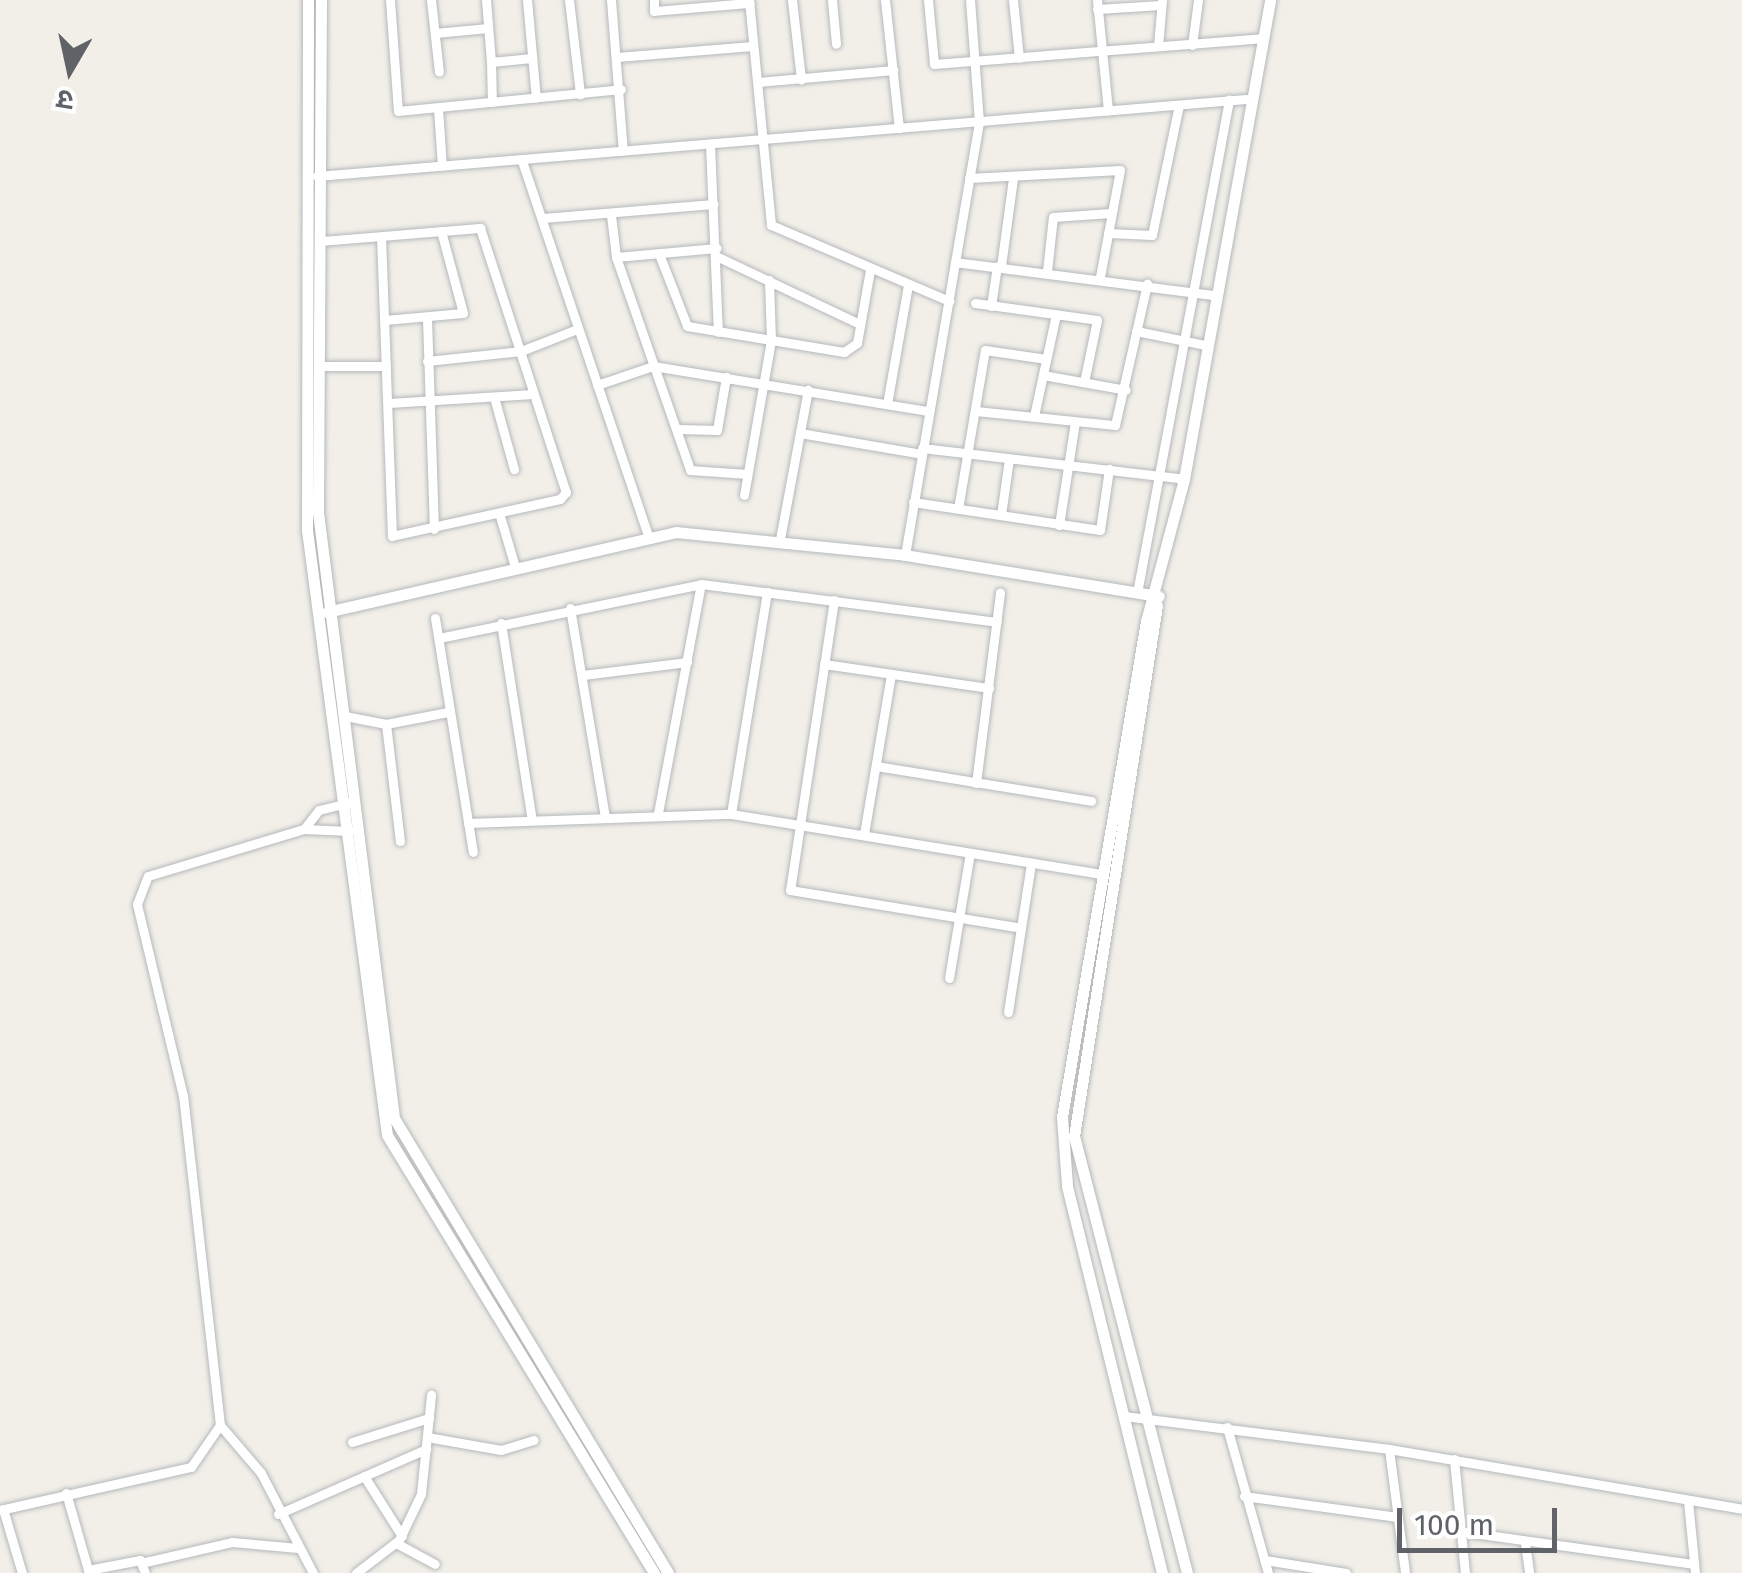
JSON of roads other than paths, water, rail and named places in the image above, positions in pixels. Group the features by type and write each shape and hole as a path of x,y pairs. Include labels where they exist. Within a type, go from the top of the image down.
{"street":[{"path":"308,0 304,177 307,524 350,803"},
{"path":"321,0 318,512 345,716 350,803 387,1135 654,1573"},
{"path":"390,0 398,111 621,90"},
{"path":"431,0 439,72"},
{"path":"486,0 492,102"},
{"path":"527,0 536,98"},
{"path":"569,0 580,94"},
{"path":"612,0 623,151"},
{"path":"654,0 654,11 750,1 771,225 870,270 949,300"},
{"path":"792,0 801,78"},
{"path":"832,0 836,44"},
{"path":"885,0 899,128"},
{"path":"928,0 934,64 1262,38"},
{"path":"905,555 979,122 970,0"},
{"path":"1013,0 1020,58"},
{"path":"1192,45 1198,0"},
{"path":"1187,1573 1142,1414 1074,1136 1158,600 1184,479 1246,99 1270,0"},
{"path":"1108,110 1097,4 1161,2 1158,46"},
{"path":"435,33 488,28"},
{"path":"617,57 753,46"},
{"path":"491,62 532,58"},
{"path":"758,82 893,70"},
{"path":"304,177 1246,99"},
{"path":"1137,592 1229,100"},
{"path":"1108,233 1152,235 1179,105"},
{"path":"438,108 442,166"},
{"path":"710,144 718,332"},
{"path":"522,161 648,536"},
{"path":"969,178 1120,170 1100,277"},
{"path":"991,306 1013,178"},
{"path":"543,218 713,204"},
{"path":"1047,271 1053,217 1111,213"},
{"path":"611,215 616,257 690,470 747,474"},
{"path":"321,242 480,228 566,492 500,516 392,536 381,238"},
{"path":"385,320 462,314 441,231"},
{"path":"616,257 716,252 860,324"},
{"path":"659,254 684,323 844,352 857,343 870,270"},
{"path":"955,262 1100,277 1214,295"},
{"path":"744,496 771,340 769,280"},
{"path":"976,411 1115,425 1147,284"},
{"path":"887,404 908,285"},
{"path":"975,303 1097,320 1084,382"},
{"path":"1034,416 1056,314"},
{"path":"427,319 434,529"},
{"path":"427,361 520,351 577,329"},
{"path":"1136,331 1205,344"},
{"path":"958,509 985,350 1046,359"},
{"path":"318,366 386,366"},
{"path":"596,385 653,366 766,381 928,411"},
{"path":"1043,375 1126,390"},
{"path":"677,429 717,430 726,377"},
{"path":"780,539 808,390"},
{"path":"388,403 532,394"},
{"path":"494,397 514,470"},
{"path":"1059,525 1075,422"},
{"path":"800,433 922,451 1184,479"},
{"path":"1001,516 1009,459"},
{"path":"913,502 1100,530 1109,469"},
{"path":"500,516 515,567"},
{"path":"318,614 648,536 780,539 1137,592 1158,600"},
{"path":"658,813 701,584"},
{"path":"439,638 701,584 997,622"},
{"path":"731,814 766,592"},
{"path":"976,783 1000,593"},
{"path":"834,600 790,890 1021,928"},
{"path":"1158,600 1146,621 1061,1150 1162,1573"},
{"path":"570,608 605,817"},
{"path":"435,618 473,852"},
{"path":"501,623 532,820"},
{"path":"583,675 688,662"},
{"path":"824,664 989,688"},
{"path":"864,834 891,674"},
{"path":"345,716 386,724 448,712"},
{"path":"386,724 400,841"},
{"path":"876,766 1091,801"},
{"path":"304,829 318,810 350,803"},
{"path":"468,823 658,813 731,814 1103,874"},
{"path":"313,1573 278,1514 261,1472 220,1426 183,1096 139,888 148,876 304,829 353,830"},
{"path":"353,830 398,1131 668,1573"},
{"path":"949,978 970,852"},
{"path":"1008,1012 1031,863"},
{"path":"356,1573 399,1540 423,1488 431,1395"},
{"path":"1124,1416 1142,1414 1390,1448 1742,1508"},
{"path":"352,1442 429,1418"},
{"path":"22,1573 1,1510 191,1467 220,1426"},
{"path":"1226,1427 1268,1573"},
{"path":"427,1437 501,1450 533,1440"},
{"path":"278,1514 426,1448"},
{"path":"1390,1448 1405,1573"},
{"path":"1454,1458 1465,1573"},
{"path":"364,1476 399,1540 434,1564"},
{"path":"66,1493 88,1572 143,1568 232,1542 298,1548"},
{"path":"1244,1496 1398,1517"},
{"path":"1460,1531 1694,1568 1688,1501"},
{"path":"1526,1543 1529,1573"},
{"path":"1264,1560 1346,1573"}]}
